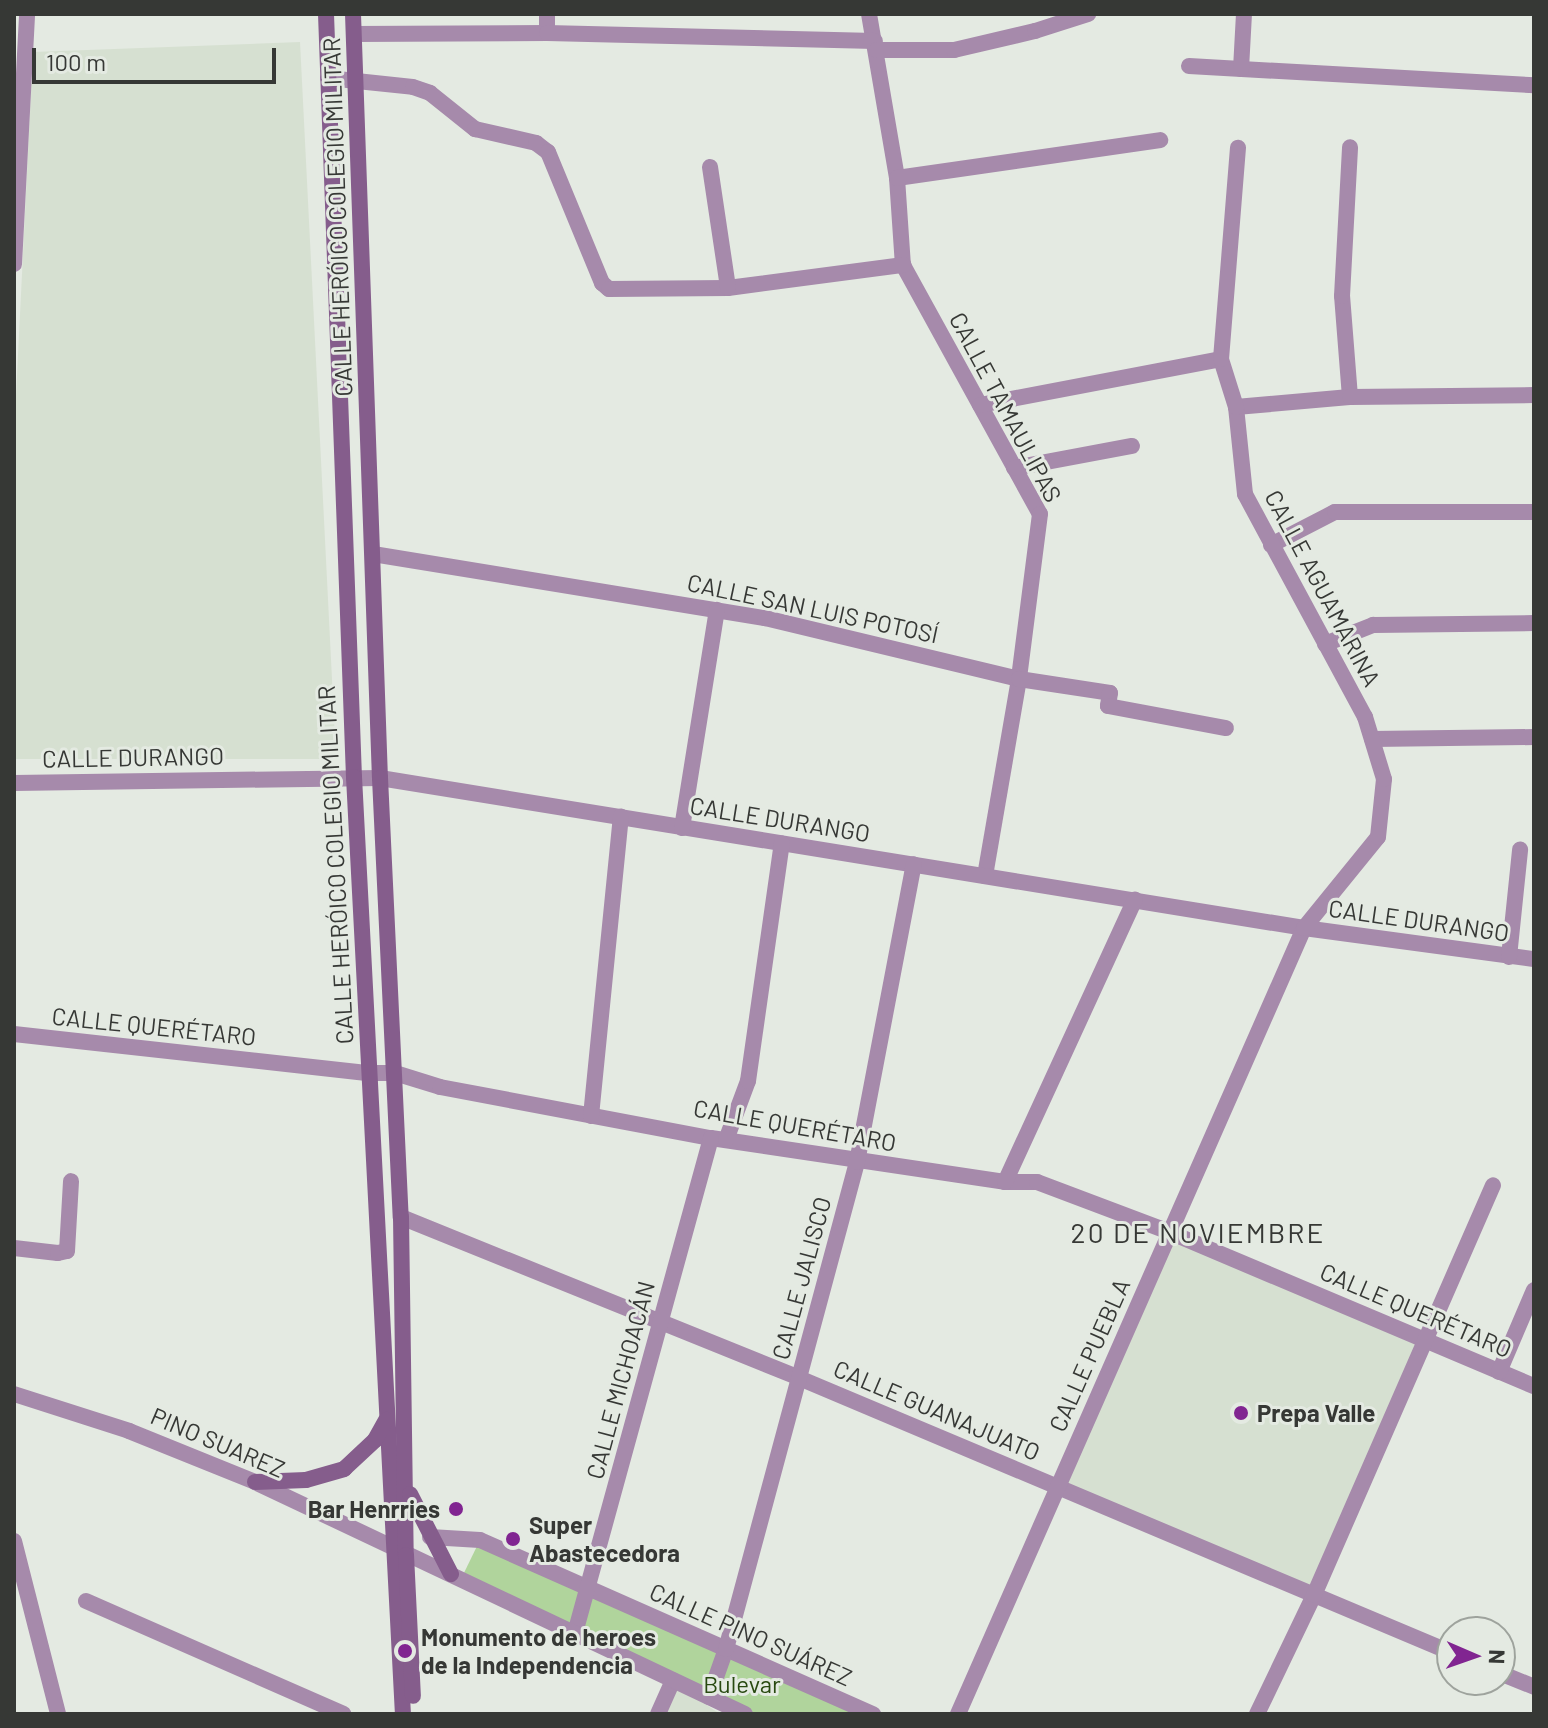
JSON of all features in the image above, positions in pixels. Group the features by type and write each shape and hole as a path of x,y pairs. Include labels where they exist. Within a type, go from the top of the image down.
{"main road":[{"name":"CALLE HERÓICO COLEGIO MILITAR","path":"326,14 354,777 385,1393 413,1714"},
{"name":"CALLE HERÓICO COLEGIO MILITAR","path":"353,14 380,778 401,1217 407,1489 400,1552 403,1714"},
{"path":"337,309 364,310"},
{"path":"344,516 371,518"},
{"path":"385,1393 403,1392"},
{"path":"255,1482 306,1480 344,1469 375,1440 387,1418"},
{"path":"407,1489 451,1574"}],"street":[{"path":"14,264 27,14"},
{"path":"547,14 547,33"},
{"name":"CALLE TAMAULIPAS","path":"869,14 897,178 903,265 1040,514 1019,679 985,876"},
{"path":"354,34 547,33 954,50 1035,31 1088,14"},
{"path":"1241,69 1244,14"},
{"path":"1189,66 1534,85"},
{"path":"328,78 357,79 430,93 475,129 536,143 548,152 602,283 623,290 728,288 903,265"},
{"path":"897,178 1160,140"},
{"path":"1350,147 1342,296 1350,397"},
{"name":"CALLE AGUAMARINA","path":"1238,148 1221,359 1236,407 1245,494 1365,717 1384,779 1378,837 1304,928"},
{"path":"710,167 728,288"},
{"path":"980,405 1221,359"},
{"path":"1236,407 1350,397 1534,395"},
{"path":"1014,468 1132,446"},
{"path":"1271,545 1335,512 1534,512"},
{"name":"CALLE SAN LUIS POTOSÍ","path":"373,554 765,618 1019,679 1110,693 1108,706 1226,728"},
{"path":"682,828 717,610"},
{"path":"1325,644 1373,625 1534,623"},
{"path":"1372,739 1534,737"},
{"name":"CALLE DURANGO","path":"14,783 380,778 1304,928 1534,959"},
{"path":"591,1116 621,817"},
{"name":"CALLE MICHOACÁN","path":"575,1633 590,1589 660,1322 719,1139 748,1081 782,843"},
{"path":"1509,957 1520,850"},
{"name":"CALLE JALISCO","path":"709,1697 726,1649 857,1162 914,864"},
{"path":"1005,1182 1135,900"},
{"name":"CALLE PUEBLA","path":"958,1714 1304,928"},
{"name":"CALLE QUERÉTARO","path":"14,1034 369,1073 395,1073 440,1087 719,1139 857,1162 1005,1182 1037,1182 1169,1232 1534,1386"},
{"path":"14,1248 58,1253 67,1251 71,1181"},
{"path":"1257,1714 1314,1595 1423,1339 1493,1185"},
{"name":"CALLE GUANAJUATO","path":"401,1217 799,1378 1436,1646"},
{"path":"1499,1372 1534,1290"},
{"name":"PINO SUAREZ","path":"14,1394 129,1431 255,1482 745,1714"},
{"name":"CALLE PINO SUÁREZ","path":"430,1537 480,1540 873,1714"},
{"path":"14,1544 58,1714"},
{"path":"86,1601 343,1714"},
{"path":"658,1714 673,1680"}],"shaded area":[{"path":"300,42 336,759 14,759 14,436 33,52"},
{"name":"Prepa Valle","path":"1169,1232 1423,1339 1314,1595 1058,1487"},
{"path":"674,1683 720,1714 661,1714"}],"green space":[{"name":"Bulevar","path":"480,1540 873,1714 745,1714 461,1579"}],"place":[{"name":"Prepa Valle","path":"1241,1413"},
{"name":"Bar Henrries","path":"456,1509"},
{"name":"Super Abastecedora","path":"513,1539"},
{"name":"Monumento de heroes de la Independencia","path":"405,1651"}],"district":[{"name":"20 DE NOVIEMBRE","path":"1198,1232"}]}
